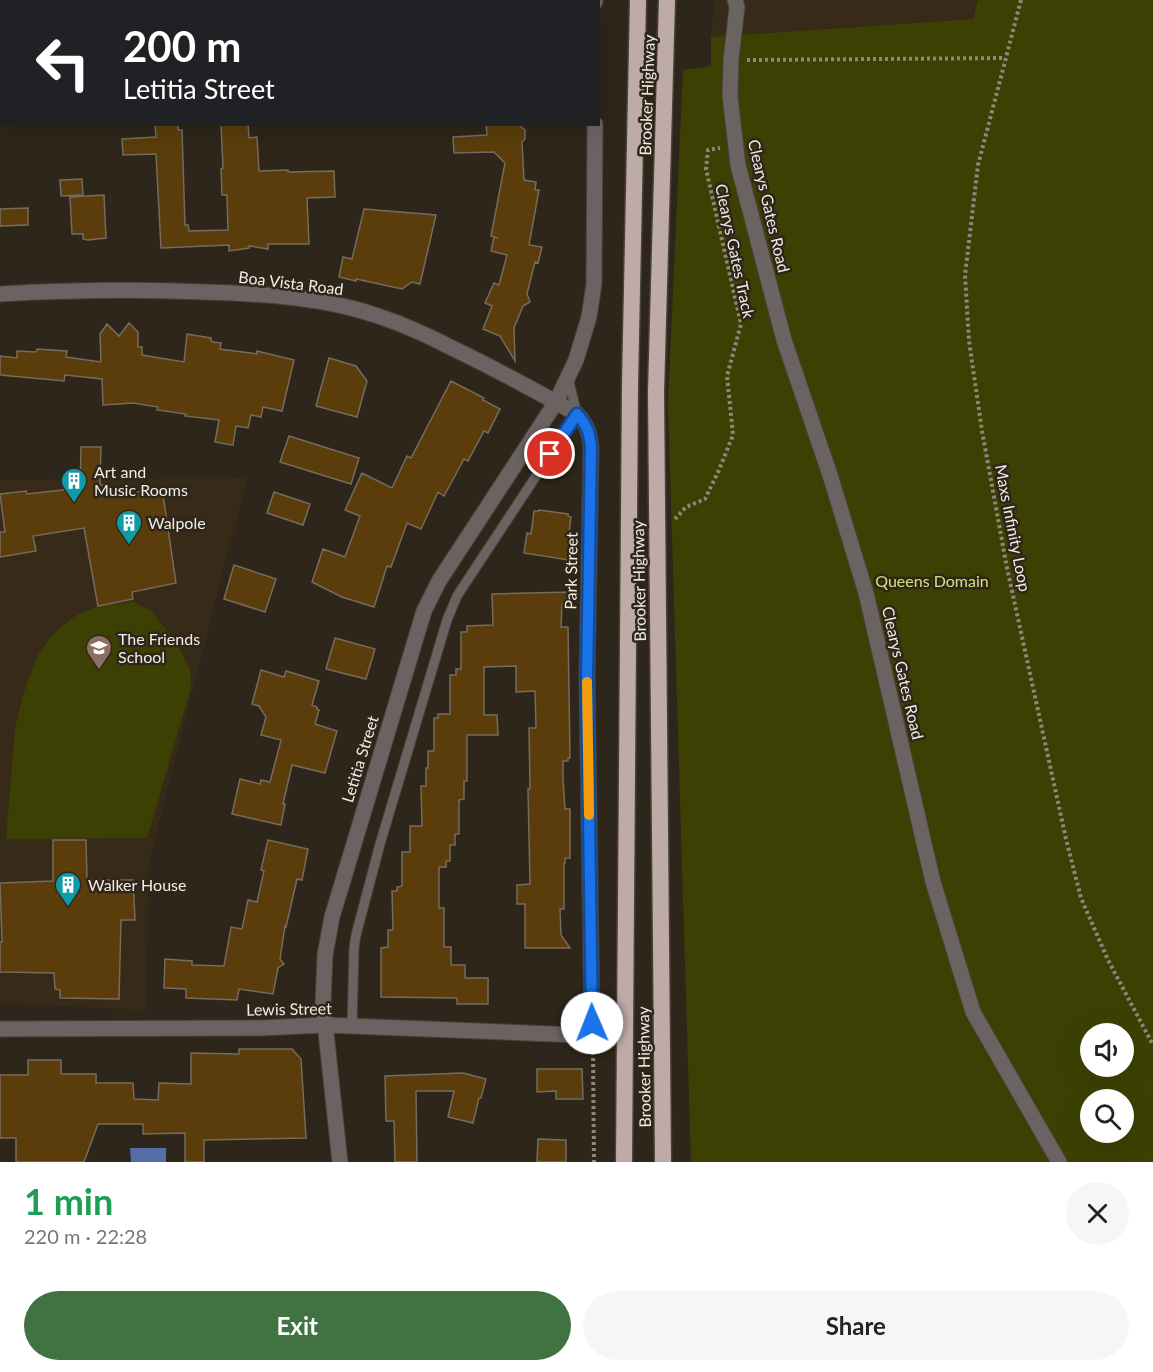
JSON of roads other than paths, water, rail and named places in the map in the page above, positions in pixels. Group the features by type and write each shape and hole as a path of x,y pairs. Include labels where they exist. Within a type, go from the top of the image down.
{"highway":[{"name":"Brooker Highway","path":"624,1162 630,397 638,0"},
{"name":"Brooker Highway","path":"663,1162 656,392 668,1"}],"street":[{"name":"Clearys Gates Road","path":"735,0 737,7 731,60 730,96 738,165 784,340 830,475 866,593 933,882 973,1012 1059,1162"},
{"path":"577,414 556,402 576,360 587,326 594,284 595,126"},
{"name":"Boa Vista Road","path":"0,294 63,290 161,290 242,293 324,301 380,316 424,334 494,368 556,402"},
{"name":"Letitia Street","path":"340,1162 323,1005 324,971 332,917 424,611 439,581 556,402"},
{"name":"Park Street","path":"577,414 588,429 591,448 587,677 592,1023 578,1035"},
{"name":"Lewis Street","path":"0,1029 249,1028 326,1025 578,1035"}],"lane":[{"path":"352,1026 356,935 380,844 447,620 457,596 577,414 568,378"}],"water":[{"path":"130,1148 166,1148 166,1162 131,1162"}],"place":[{"name":"Art and Music Rooms","path":"74,504"},
{"name":"Walpole","path":"129,546"},
{"name":"The Friends School","path":"99,671"},
{"name":"Walker House","path":"68,908"}],"park label":[{"name":"Queens Domain","path":"932,581"}]}
